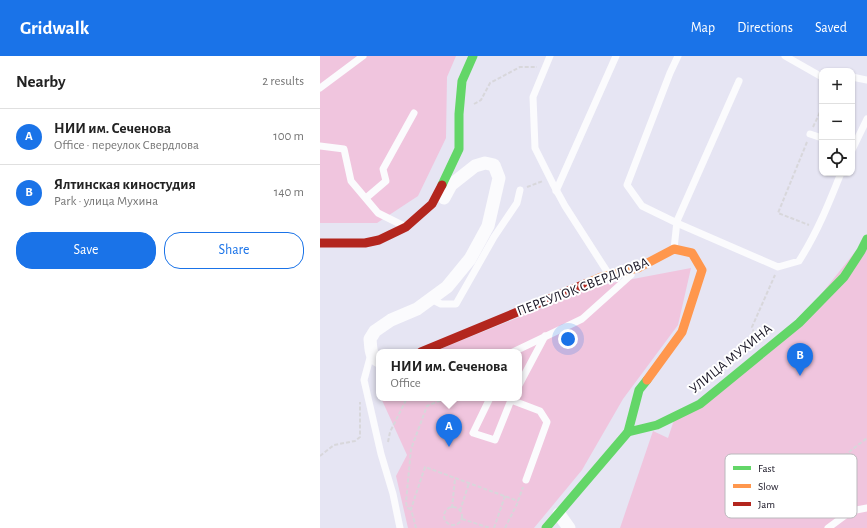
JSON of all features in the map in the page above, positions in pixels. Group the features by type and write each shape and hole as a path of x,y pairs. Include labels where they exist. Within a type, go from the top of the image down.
{"street":[{"path":"320,243 365,243 379,240 406,227 432,204 459,149 459,114 462,81 473,56"},
{"path":"375,357 370,339 375,332 391,320 417,309 447,287 470,259 488,226 499,178 494,165 485,163 475,166 451,185 436,213 411,230 406,227"},
{"name":"УЛИЦА МУХИНА","path":"628,432 657,425 700,404 799,323 844,276 861,251 867,239"},
{"path":"546,528 628,432 639,390 682,332 702,270 692,253 674,249"},
{"name":"ПЕРЕУЛОК СВЕРДЛОВА","path":"428,349 601,277 638,268 674,249"},
{"path":"559,514 569,528"}],"lane":[{"path":"320,88 363,56"},
{"path":"550,56 533,97 535,148 556,191 610,275"},
{"path":"556,191 616,56"},
{"path":"678,56 627,185 642,206 677,221 679,224 778,267 799,261 818,228 840,176"},
{"path":"785,56 819,75"},
{"path":"855,78 867,80"},
{"path":"674,249 677,221 739,81"},
{"path":"366,198 386,181 383,169 414,113"},
{"path":"855,144 867,119"},
{"path":"810,134 819,137"},
{"path":"320,146 344,149 351,181 378,213 406,227"},
{"path":"431,299 441,304 456,304 494,237 516,204 520,190"},
{"path":"519,349 582,319 638,268"},
{"path":"522,379 545,336"},
{"path":"375,357 364,380 383,461 393,494 399,524 394,528"},
{"path":"489,401 473,433 495,440 510,401"},
{"path":"516,401 540,411 547,422 526,480"},
{"path":"857,510 867,508"},
{"path":"828,528 842,518"}],"path":[{"path":"469,106 481,100 490,84 520,67 546,66"},
{"path":"818,228 778,213 819,114"},
{"path":"520,190 550,179"},
{"path":"752,327 778,267"},
{"path":"320,456 334,445 355,441 360,437 359,406 360,400 366,388"},
{"path":"383,461 390,432 406,401"},
{"path":"411,509 407,508 406,502 411,450 427,406 439,401"},
{"path":"847,454 867,438"},
{"path":"416,528 411,509 426,467 455,479 518,501"},
{"path":"452,508 455,479"},
{"path":"506,528 526,480"},
{"path":"462,519 460,511 469,483"},
{"path":"494,528 505,496"},
{"path":"460,511 452,508 447,510 444,516 446,522 450,526 456,525 462,519"},
{"path":"462,519 490,528"}],"shaded area":[{"path":"320,56 456,56 447,77 446,138 418,196 377,223 320,223"},
{"path":"867,237 867,528 620,528 653,431 668,438 674,420 790,333"},
{"path":"691,268 678,325 623,399 582,470 534,528 408,528 396,476 407,455 382,401 522,401 522,349 440,349 596,286"}],"traffic: fast":[{"path":"442,185 459,149 459,114 462,81 473,56"},
{"path":"546,528 628,432 657,425 700,404 799,323 844,277 867,239"},
{"path":"628,432 639,390 647,380"}],"traffic: slow":[{"path":"585,284 601,277 638,268 674,249 692,253 702,270 682,332 647,380"}],"traffic: jam":[{"path":"320,243 365,243 379,240 406,227 432,204 442,185"},
{"path":"428,349 585,284"}],"place":[{"name":"Ялтинская киностудия","path":"800,376"},
{"name":"НИИ им. Сеченова","path":"449,447"}]}
